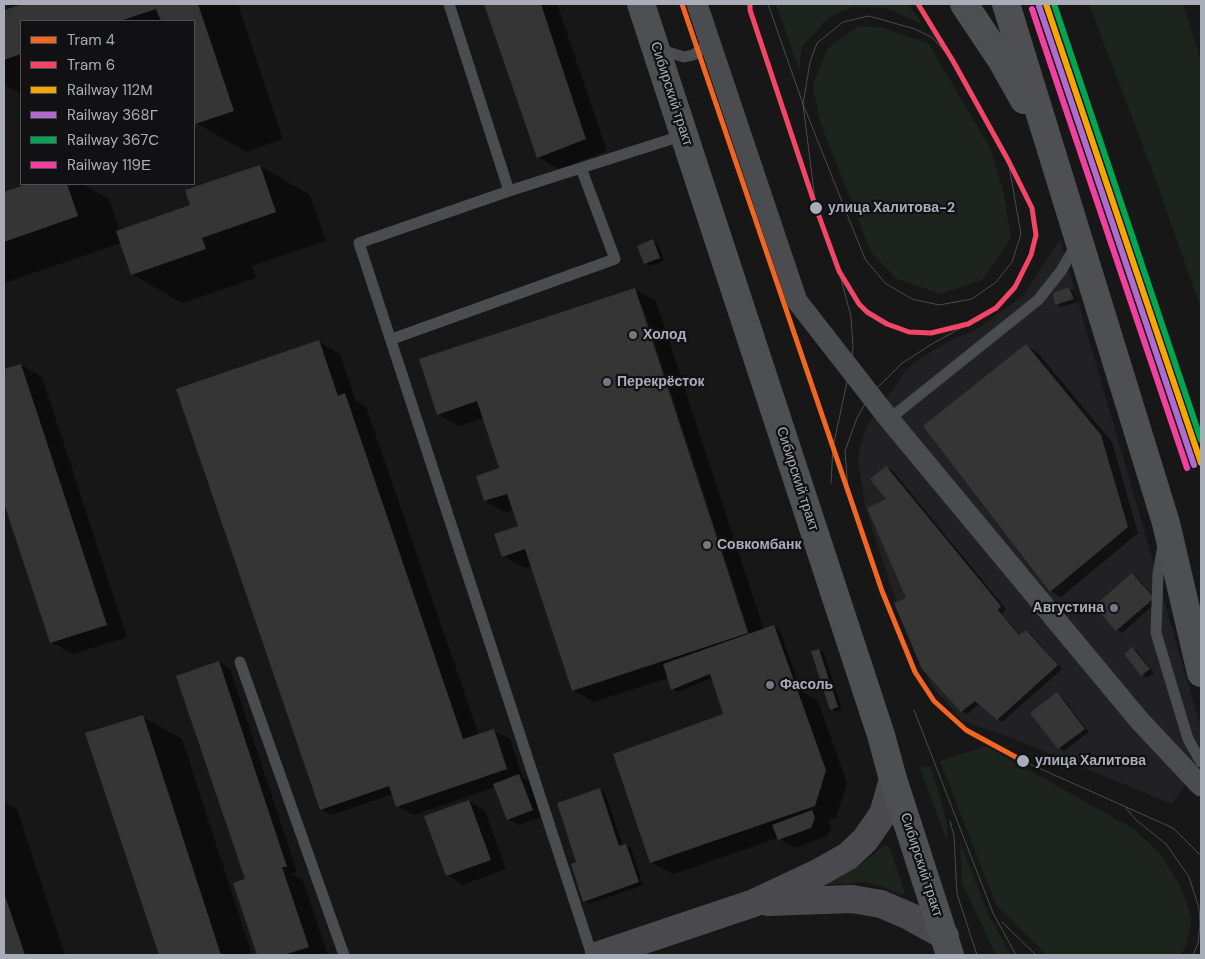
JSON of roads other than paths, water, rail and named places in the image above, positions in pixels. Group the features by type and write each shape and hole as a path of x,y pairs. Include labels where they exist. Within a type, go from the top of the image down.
{"main road":[{"name":"Сибирский тракт","path":"641,4 881,735 893,779 950,947"},
{"path":"964,4 1002,61 1049,144"},
{"path":"1006,4 1166,523 1201,673"}],"street":[{"path":"697,4 797,301 889,419 1139,720 1201,786"},
{"path":"599,955 754,903 818,873 848,856 866,840 882,814 893,779"},
{"path":"754,903 852,899 880,904 909,916 950,947"}],"lane":[{"path":"449,4 509,191"},
{"path":"656,49 684,57 693,55 704,48 707,33"},
{"path":"592,955 392,338 359,243 509,191 684,134"},
{"path":"392,338 615,259 581,168"},
{"path":"893,416 1038,300 1061,271 1079,240"},
{"path":"1166,523 1158,574 1156,633 1188,739 1201,762"},
{"path":"240,662 344,955"}],"tram line":[{"name":"4","path":"682,4 882,591 915,672 934,701 966,730 1023,761"},
{"name":"6","path":"750,4 750,10 839,271 859,304 867,312 887,324 909,332 931,333 968,324 996,308 1015,287 1031,255 1036,235 1032,208 1008,160 953,61 918,4"},
{"path":"768,4 803,104 865,259 885,283 912,299 939,305 972,299 996,282 1012,262 1021,234 1008,160"},
{"path":"816,208 803,104 810,62 817,43 843,22 869,16 915,29 933,38 953,61"},
{"path":"831,483 833,447 851,370 853,347 851,317 839,271"},
{"path":"848,492 845,451 857,418 870,395 901,364 968,324"},
{"path":"914,710 993,913 1016,955"},
{"path":"1023,761 1173,828 1201,856"},
{"path":"1126,808 1136,820 1166,844 1189,877 1199,908 1200,925 1198,943 1193,955"},
{"path":"950,821 954,836 957,894 977,955"},
{"path":"1002,922 1036,955"}],"rail line":[{"name":"112М","path":"1046,4 1201,463"},
{"name":"367С","path":"1054,4 1201,440"},
{"name":"368Г","path":"1039,6 1194,465"},
{"name":"119Е","path":"1032,9 1187,468"}],"place":[{"name":"улица Халитова-2","path":"816,208"},
{"name":"Холод","path":"633,335"},
{"name":"Перекрёсток","path":"607,382"},
{"name":"Совкомбанк","path":"707,545"},
{"name":"Августина","path":"1114,608"},
{"name":"Фасоль","path":"770,685"},
{"name":"улица Халитова","path":"1023,761"}]}
